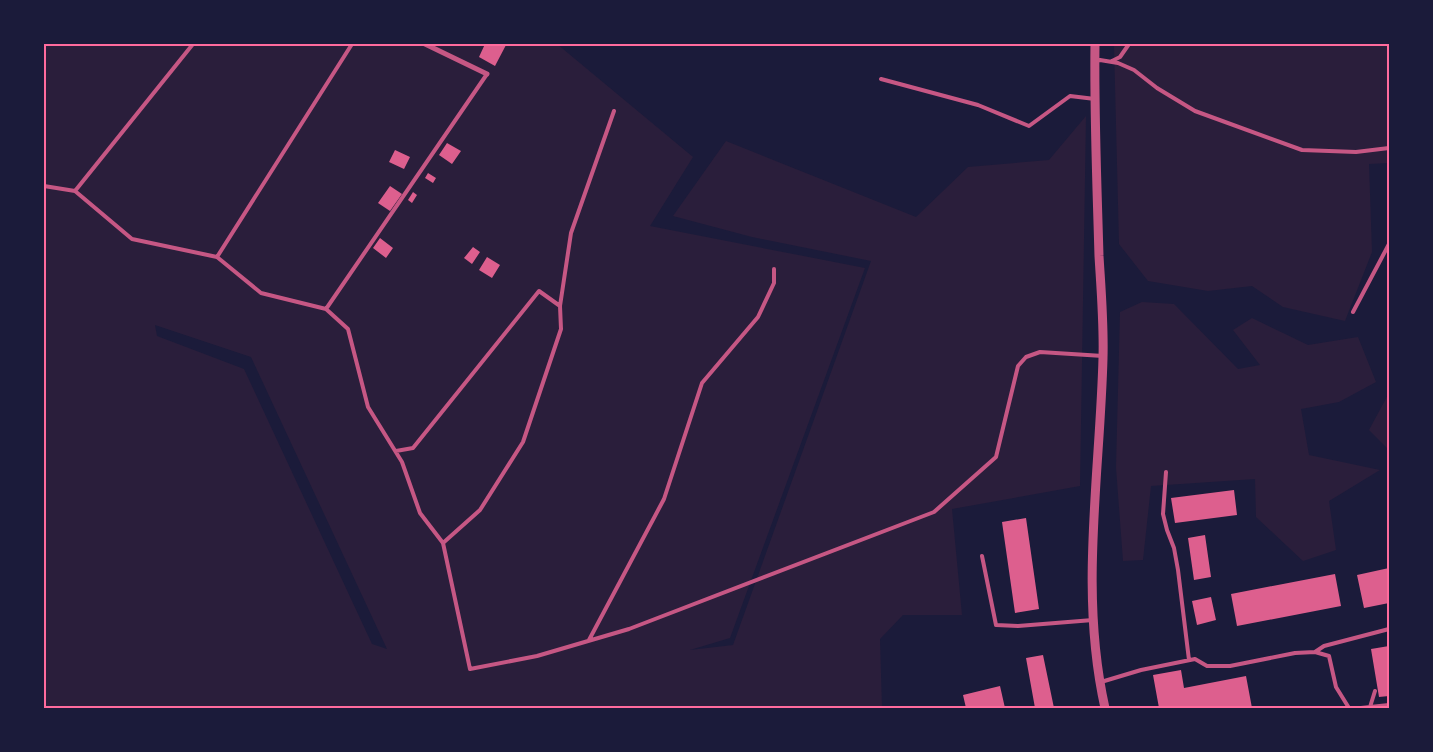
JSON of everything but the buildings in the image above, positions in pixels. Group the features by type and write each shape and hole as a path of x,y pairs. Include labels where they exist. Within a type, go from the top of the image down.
{"street":[{"path":"425,44 487,74"},
{"path":"1095,44 1096,185 1103,356 1092,544 1093,620 1099,683 1105,708"}],"lane":[{"path":"75,191 193,44"},
{"path":"217,257 352,44"},
{"path":"1111,61 1120,57 1129,44"},
{"path":"1095,61 1118,62 1134,70 1157,88 1194,112 1302,150 1356,152 1389,148"},
{"path":"326,309 487,74"},
{"path":"881,79 978,105 1029,126 1070,96 1095,99"},
{"path":"443,544 480,510 523,442 561,328 560,306 572,233 614,111"},
{"path":"44,186 75,191 132,239 217,257 261,293 326,309 348,329 368,407 402,462 420,513 443,544 470,668 537,656 629,629 934,512 996,457 1018,366 1026,356 1040,352 1103,356"},
{"path":"1353,312 1389,244"},
{"path":"589,640 664,499 702,383 758,317 774,283 774,269"},
{"path":"396,451 413,448 539,291 560,306"},
{"path":"1166,472 1164,514 1178,570 1189,660"},
{"path":"982,556 996,625 1018,626 1093,620"},
{"path":"1315,652 1324,646 1389,629"},
{"path":"1099,683 1141,670 1195,659 1207,666 1230,666 1295,653 1315,652 1329,656 1336,687 1350,708"},
{"path":"1370,707 1375,692"},
{"path":"1361,708 1389,705"}],"shaded area":[{"path":"44,44 557,44 693,157 650,226 865,268 730,638 690,650 733,645 871,261 752,237 673,216 726,141 916,217 968,167 1049,160 1086,116 1080,486 952,509 962,615 903,615 880,639 882,708 44,708","holes":["155,325 251,357 387,649 372,644 244,369 157,336"]},
{"path":"1385,44 1389,46 1389,163 1369,164 1372,252 1345,321 1283,307 1252,286 1208,291 1148,281 1119,244 1114,45"},
{"path":"1142,302 1174,304 1238,369 1260,365 1233,330 1252,318 1308,345 1358,337 1376,382 1339,402 1301,409 1309,455 1380,470 1329,501 1336,550 1303,561 1256,517 1255,479 1151,486 1143,560 1123,561 1116,467 1120,312"},
{"path":"1389,393 1389,450 1369,430"}]}
